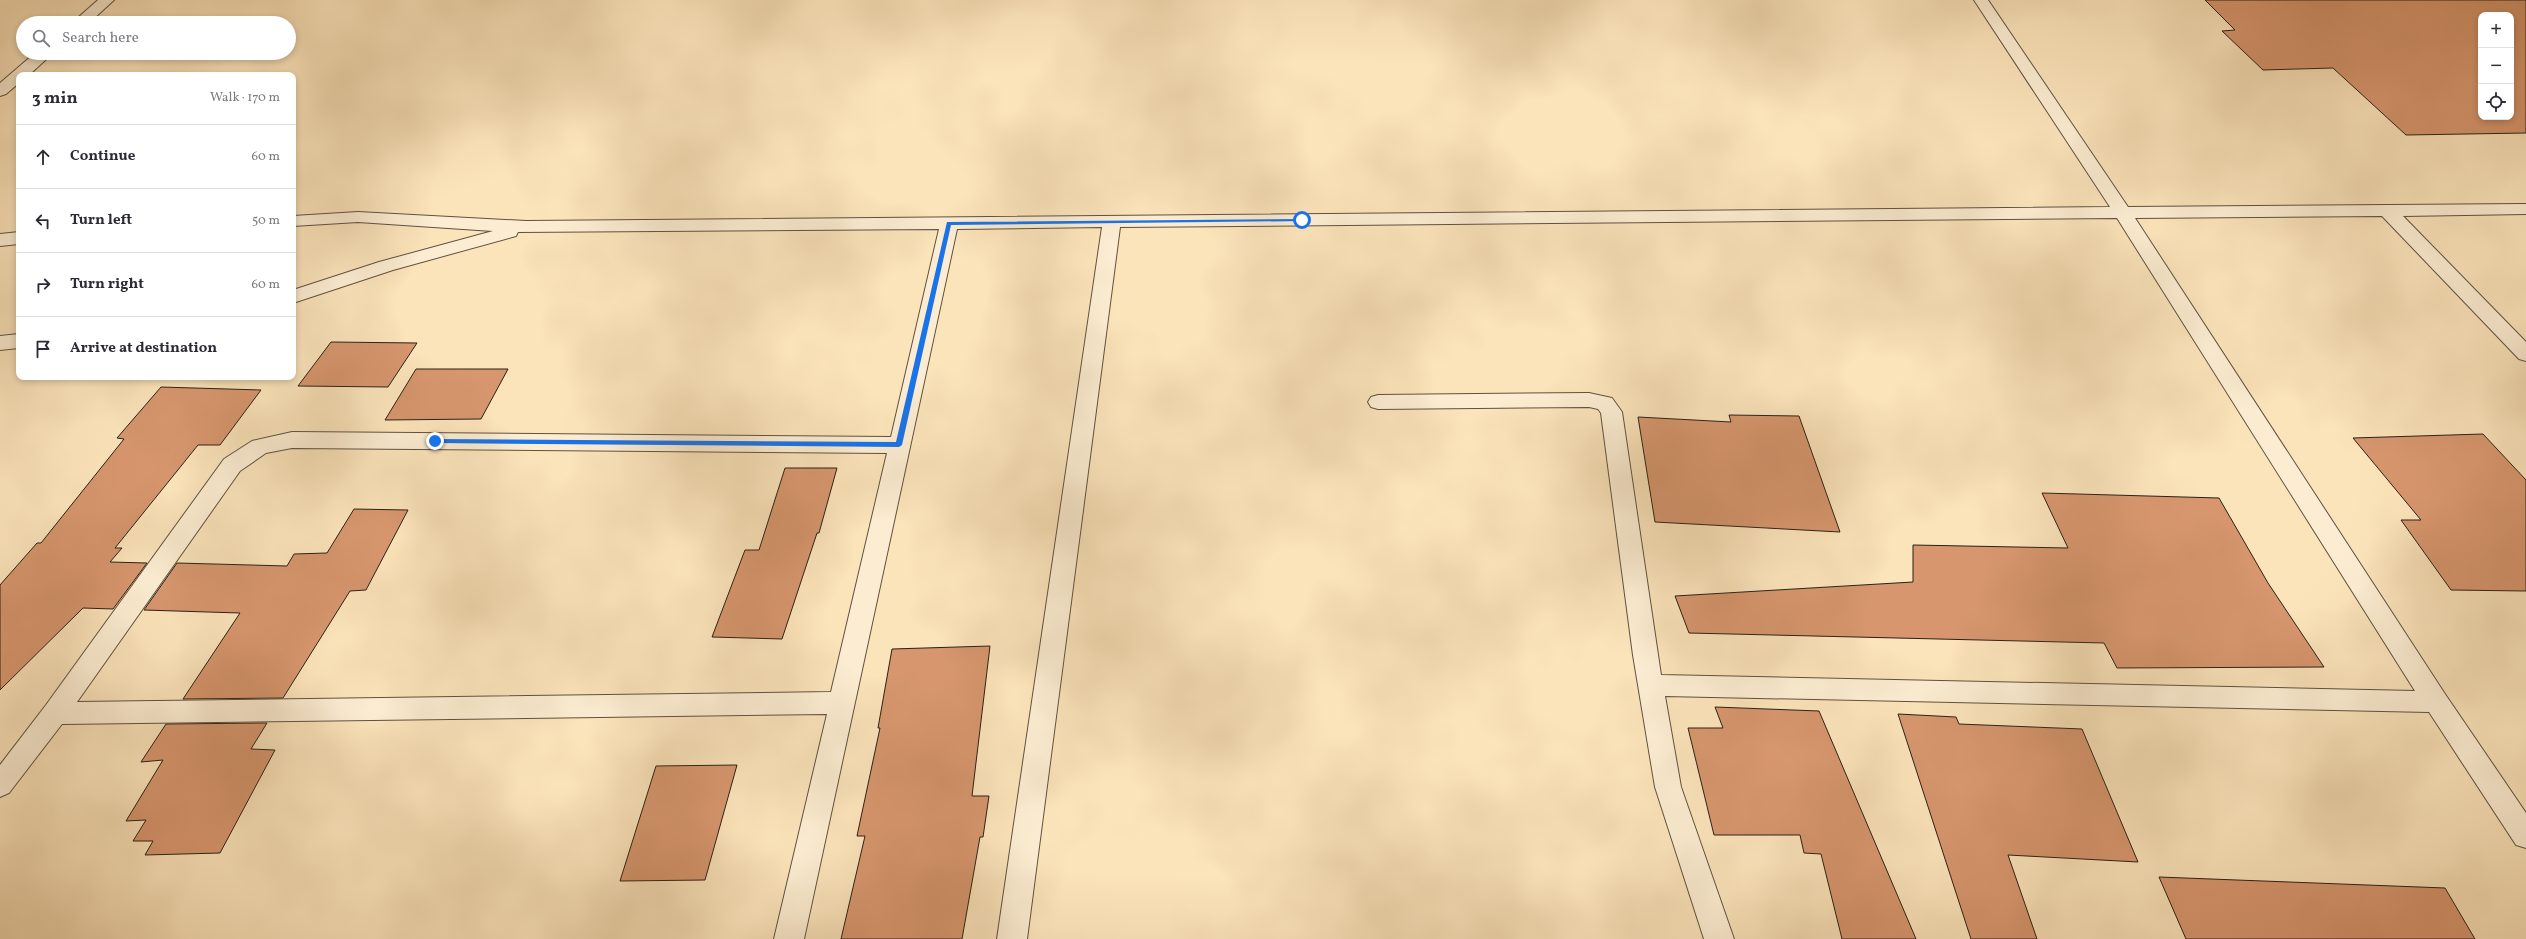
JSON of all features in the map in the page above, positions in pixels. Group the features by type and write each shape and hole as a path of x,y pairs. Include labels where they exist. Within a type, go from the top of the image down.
{"street":[{"path":"88,16 107,0"},
{"path":"1981,0 2123,213 2436,702 2526,836"},
{"path":"23,72 37,60"},
{"path":"0,91 16,78"},
{"path":"296,221 358,217 526,227 2526,209"},
{"path":"2388,210 2526,354"},
{"path":"1012,939 1112,222"},
{"path":"789,939 949,224"},
{"path":"296,296 386,266 526,227"},
{"path":"0,240 16,238"},
{"path":"0,343 16,341"},
{"path":"1378,402 1590,400 1604,403 1611,412 1651,685 1668,787 1719,939"},
{"path":"0,784 55,712 232,465 260,446 292,440 899,445"},
{"path":"1651,685 2436,702"},
{"path":"55,712 841,704"}],"building":[{"path":"2205,0 2526,0 2526,133 2406,135 2333,68 2263,70 2222,31 2235,30"},
{"path":"331,342 417,343 388,387 298,386"},
{"path":"416,369 508,369 481,419 385,420"},
{"path":"161,387 261,390 220,445 198,445 115,548 122,548 110,562 147,563 113,609 83,608 0,690 0,585 37,543 41,543 124,439 117,438"},
{"path":"1729,415 1799,416 1840,532 1655,522 1638,417 1731,422"},
{"path":"2483,434 2526,480 2526,591 2451,590 2401,520 2421,520 2353,438"},
{"path":"785,468 837,468 819,533 817,533 782,639 712,637 745,550 759,550"},
{"path":"2042,493 2219,498 2268,583 2324,667 2117,668 2104,643 1689,633 1675,596 1913,582 1913,545 2068,548"},
{"path":"354,509 408,510 366,590 350,591 283,698 183,699 240,613 144,610 177,563 287,566 294,554 327,553"},
{"path":"990,646 972,796 989,796 983,837 980,837 962,939 841,939 865,836 857,836 880,728 878,728 892,649"},
{"path":"1715,707 1819,711 1916,939 1842,939 1821,854 1804,853 1800,835 1714,835 1688,728 1723,728"},
{"path":"1898,714 1956,717 1959,724 2082,729 2138,862 2008,855 2037,939 1971,939"},
{"path":"267,723 251,749 275,750 220,853 145,855 153,841 133,841 146,820 126,821 163,760 141,762 166,724"},
{"path":"737,765 705,880 620,881 656,766"},
{"path":"2159,877 2445,888 2475,939 2186,939"}],"route":[{"path":"435,441 899,445 949,224 1302,220"}]}
